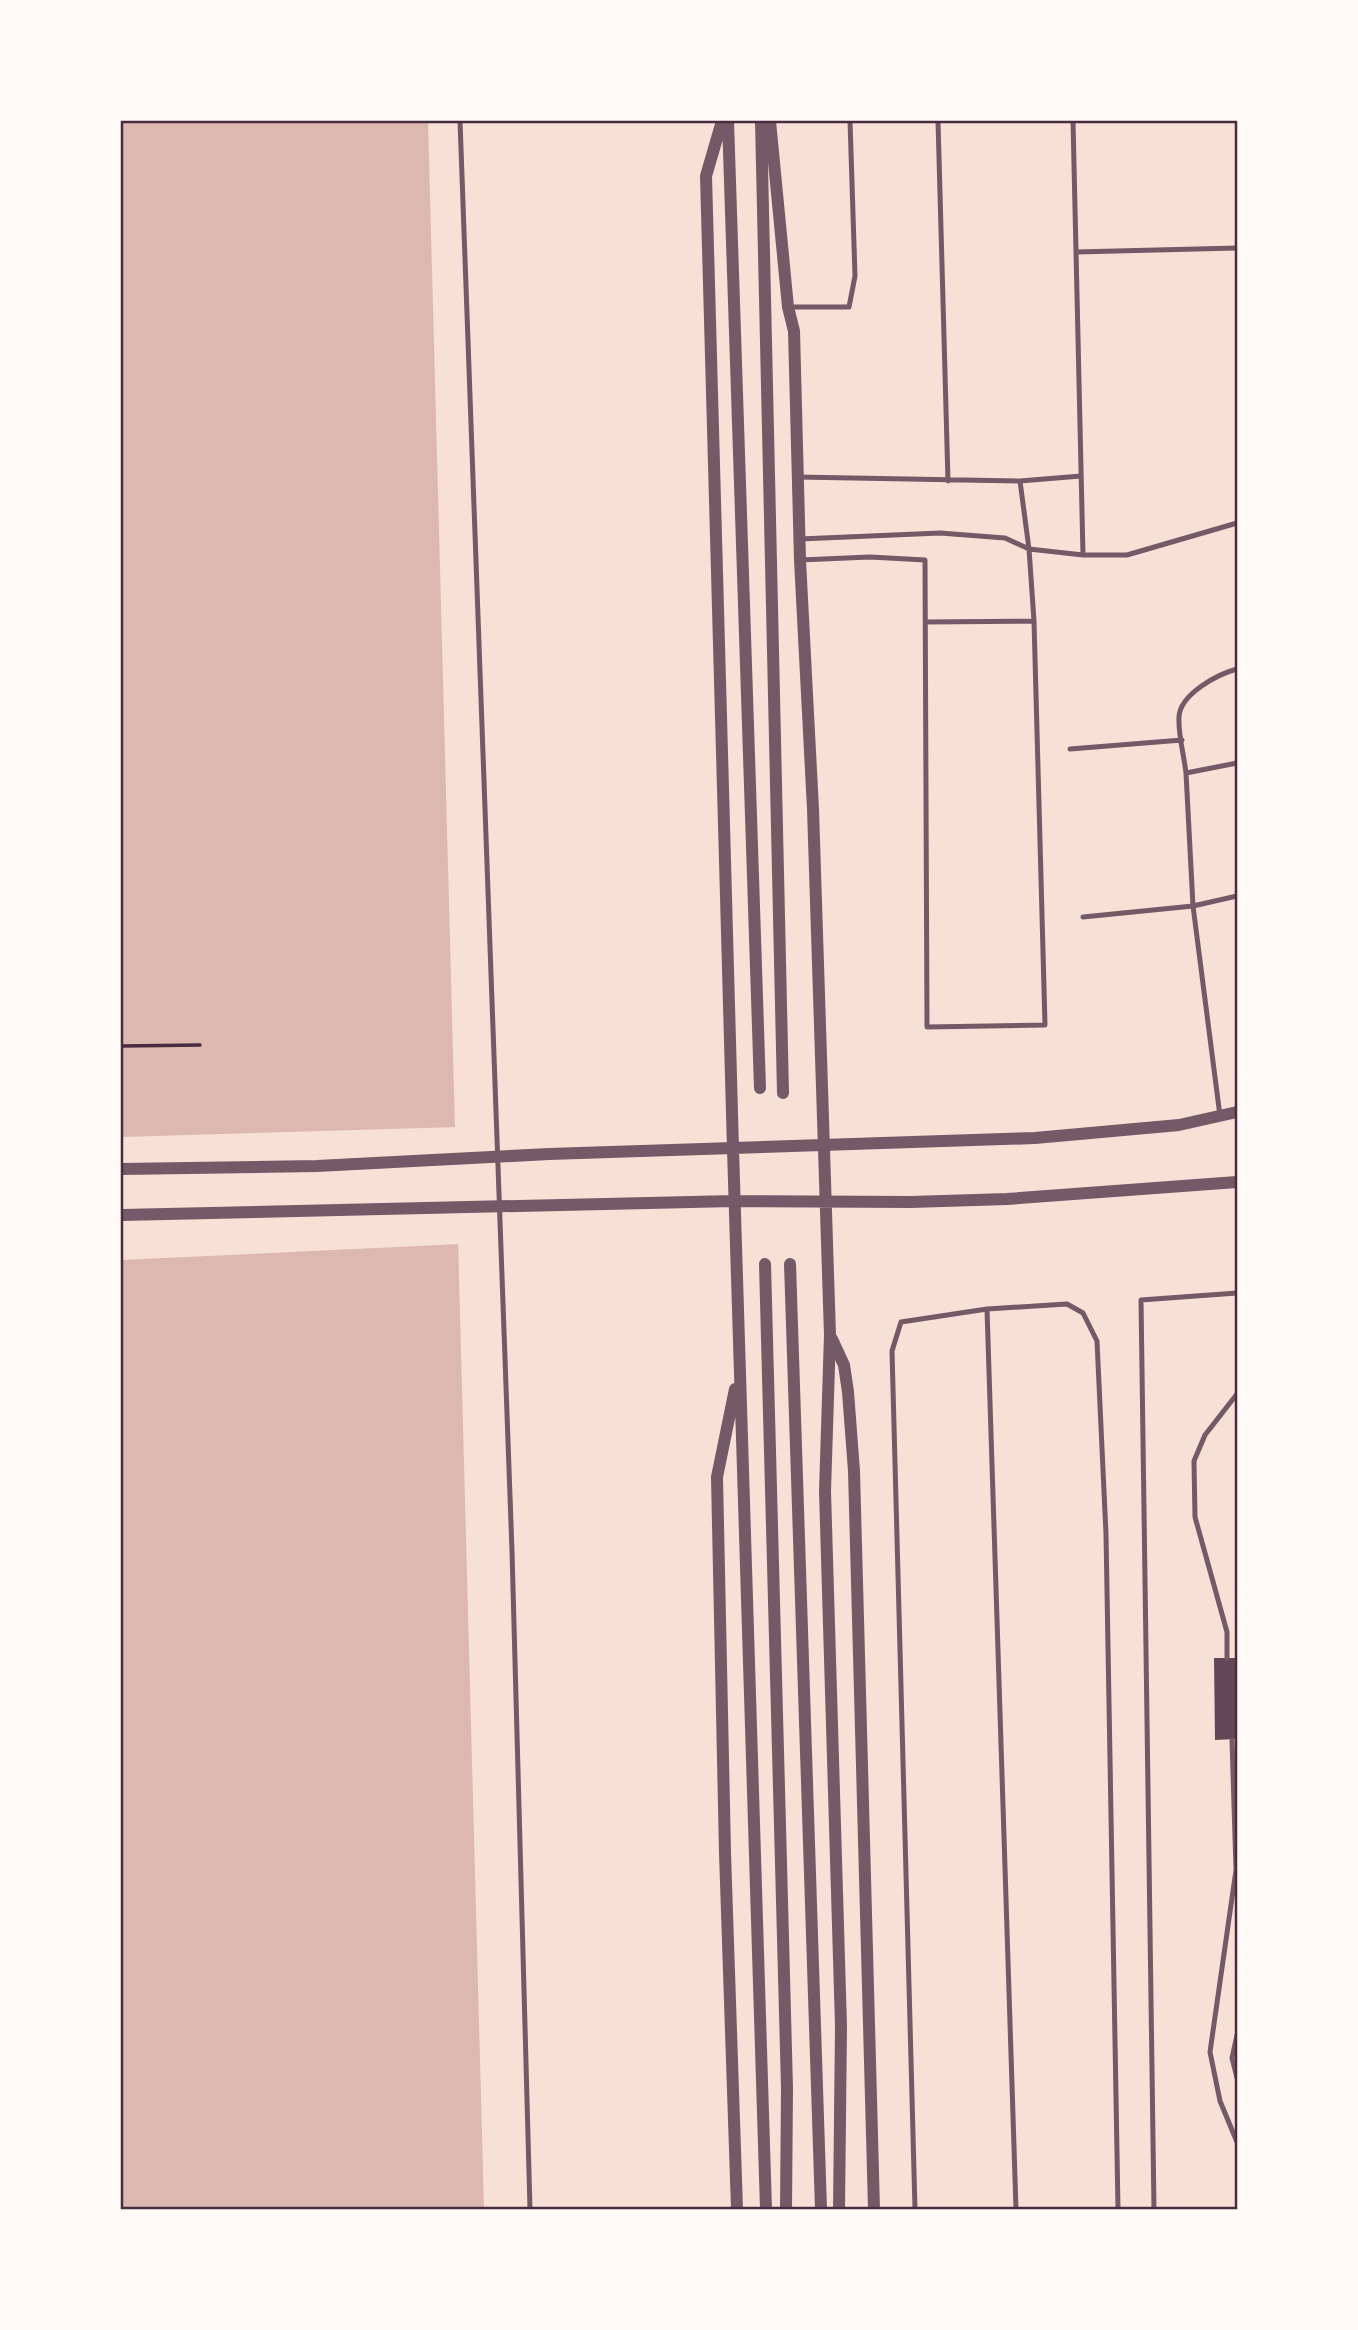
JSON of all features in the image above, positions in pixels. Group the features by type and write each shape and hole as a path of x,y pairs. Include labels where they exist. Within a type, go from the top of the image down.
{"street":[{"path":"722,121 706,176 734,1201 766,2209"},
{"path":"728,121 760,1088"},
{"path":"761,121 783,1093"},
{"path":"771,121 788,307 794,331 799,539 813,809 826,1200 830,1335 825,1491 841,2026 839,2209"},
{"path":"121,1169 317,1166 549,1154 1035,1138 1179,1125 1237,1112"},
{"path":"121,1215 734,1201 911,1202 1007,1199 1237,1182"},
{"path":"765,1264 787,2088 786,2209"},
{"path":"790,1264 821,2209"},
{"path":"830,1335 844,1365 854,1471 874,2209"},
{"path":"737,2209 725,1853 717,1477 740,1367"}],"lane":[{"path":"460,121 512,1551 530,2209"},
{"path":"788,307 849,307 855,276 850,121"},
{"path":"938,121 948,481"},
{"path":"1073,121 1083,555"},
{"path":"1076,252 1237,248"},
{"path":"797,477 1020,481 1081,476"},
{"path":"800,560 870,557 925,560 927,1027 1045,1025 1034,621 1020,481"},
{"path":"799,539 940,533 1005,538 1028,549 1083,555 1127,555 1237,523"},
{"path":"926,622 1034,621"},
{"path":"1220,1116 1193,906 1186,773 1179,714 1190,695 1213,678 1237,669"},
{"path":"1070,749 1182,740"},
{"path":"1186,773 1237,763"},
{"path":"1083,917 1193,906 1237,896"},
{"path":"1154,2209 1141,1300 1237,1293"},
{"path":"915,2209 892,1351 901,1322 987,1309 1067,1304 1083,1313 1097,1340 1106,1534 1118,2209"},
{"path":"987,1309 1016,2209"},
{"path":"1227,1658 1227,1632 1195,1517 1194,1461 1205,1435 1237,1394"},
{"path":"1232,1740 1236,1870 1210,2052 1220,2101 1237,2142"},
{"path":"1237,2035 1232,2058 1237,2078"}],"path":[{"path":"121,1046 200,1045"}],"shaded area":[{"path":"121,121 428,121 484,2209 121,2209"}],"pier":[{"path":"458,1127 461,1244 121,1260 121,1137"}],"building":[{"path":"1214,1658 1237,1658 1237,1739 1215,1740"}]}
